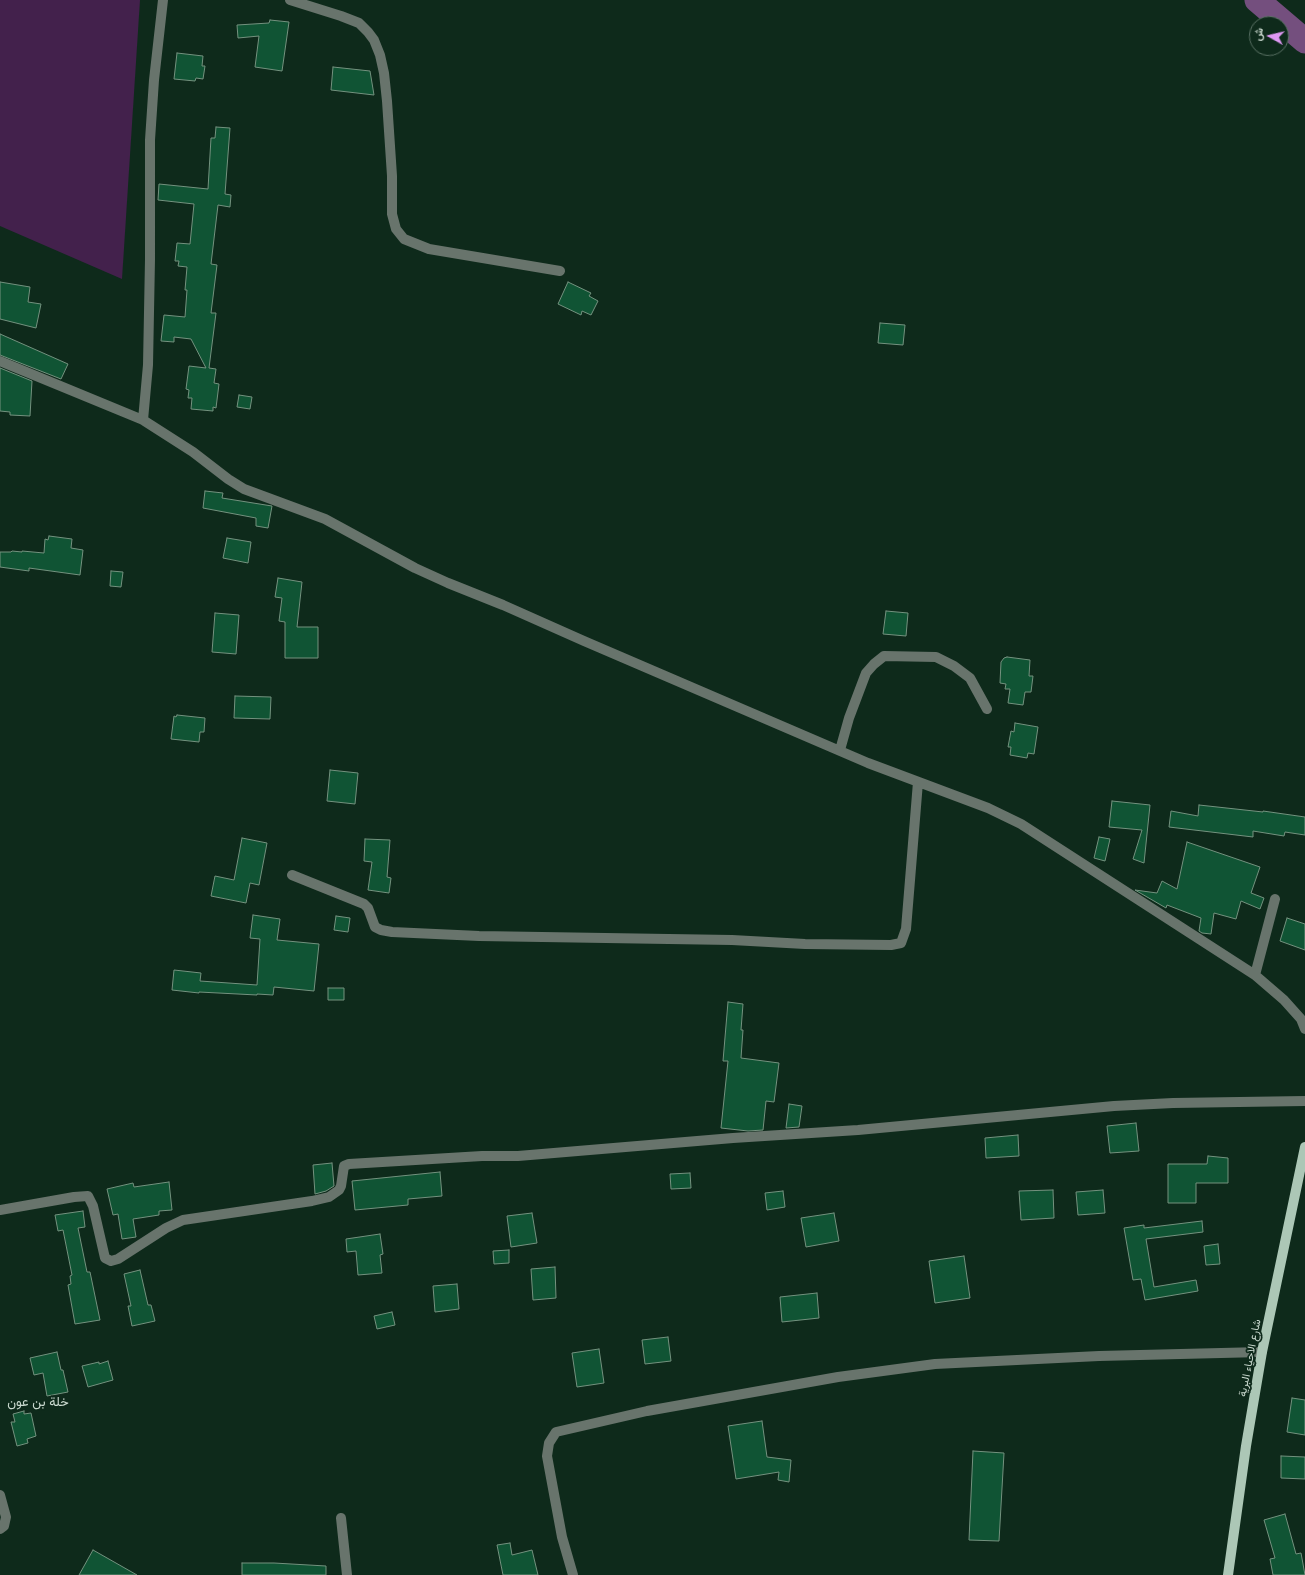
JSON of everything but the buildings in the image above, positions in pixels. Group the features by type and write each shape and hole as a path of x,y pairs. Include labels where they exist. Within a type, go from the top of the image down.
{"main road":[{"name":"شارع الاحياء البرية","path":"1228,1575 1244,1462 1262,1352 1305,1147"}],"street":[{"path":"143,420 148,365 150,140 154,80 163,0"},
{"path":"290,0 359,23 374,40 380,55 385,80 392,176 392,214 396,229 404,239 429,249 560,271"},
{"path":"0,361 143,420 193,452 228,479 244,489 325,519 409,565 448,583 503,605 840,750 918,782 988,808 1021,824 1254,975 1284,1000 1301,1019 1305,1029"},
{"path":"840,750 849,718 866,673 884,656 936,657 954,666 970,678 987,709"},
{"path":"292,875 364,904 368,908 375,927 380,930 392,932 479,936 732,940 805,944 891,945 901,943 906,929 918,782"},
{"path":"1254,975 1275,898"},
{"path":"0,1210 74,1197 88,1196 93,1206 105,1258 111,1261 118,1259 166,1228 183,1220 312,1201 329,1197 339,1190 344,1166 349,1164 482,1156 518,1156 733,1138 851,1130 1106,1107 1173,1103 1305,1101"},
{"path":"573,1575 562,1537 547,1456 549,1443 556,1432 647,1411 838,1376 935,1364 1106,1356 1262,1352"},
{"path":"0,1495 6,1517 4,1526 0,1529"},
{"path":"341,1518 346,1575"}],"shaded area":[{"path":"0,0 140,0 122,279 0,226"}],"waterway":[{"path":"1257,0 1305,41"}],"district":[{"name":"خلة بن عون","path":"38,1402"}]}
